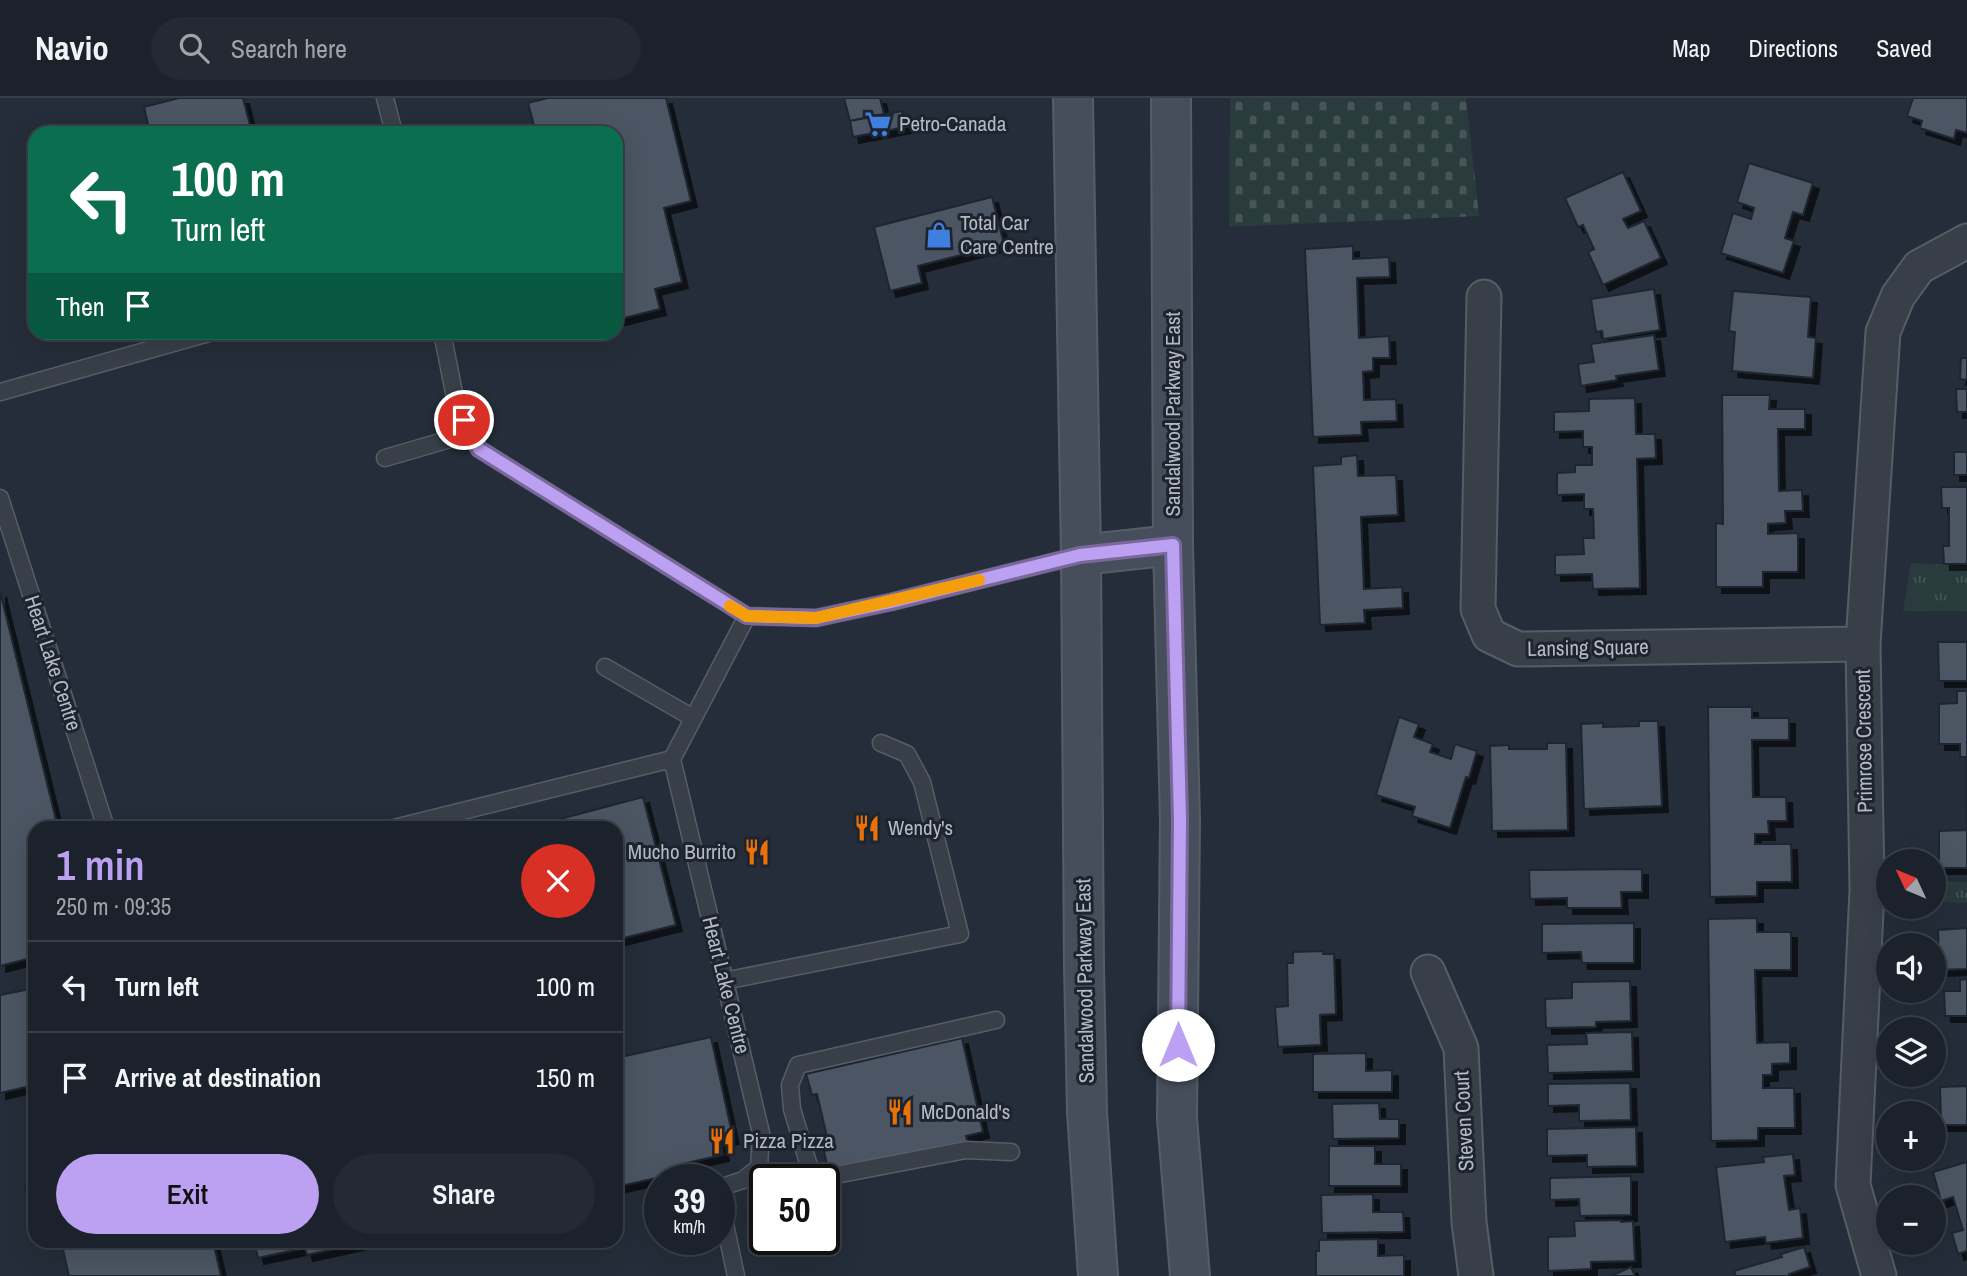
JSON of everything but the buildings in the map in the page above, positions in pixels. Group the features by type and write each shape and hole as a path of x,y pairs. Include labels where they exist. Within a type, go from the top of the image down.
{"main road":[{"name":"Sandalwood Parkway East","path":"1073,98 1085,1019 1087,1112 1098,1276"},
{"name":"Sandalwood Parkway East","path":"1171,98 1173,545 1180,820 1177,1118 1190,1276"},
{"path":"1080,555 1173,545"}],"street":[{"name":"Primrose Crescent","path":"1879,1276 1853,1185 1867,890 1863,644 1884,332 1898,296 1920,267 1967,242"},
{"name":"Lansing Square","path":"1484,297 1478,609 1489,635 1518,649 1863,644"},
{"name":"Steven Court","path":"1428,972 1461,1048 1469,1222 1476,1276"}],"lane":[{"path":"385,98 392,126"},
{"path":"0,393 184,340"},
{"path":"444,340 457,408 479,449 747,616 816,618 1080,555"},
{"path":"384,458 471,433"},
{"name":"Heart Lake Centre","path":"0,498 104,821"},
{"path":"422,821 671,759 747,616"},
{"path":"605,667 693,718"},
{"path":"724,981 960,934 922,782 907,754 881,743"},
{"name":"Heart Lake Centre","path":"671,759 761,1133 760,1167 735,1183"},
{"path":"996,1020 798,1065 790,1085 792,1109 809,1166 820,1178 966,1150 1011,1152"},
{"path":"732,1255 736,1276"}],"green space":[{"path":"1230,98 1466,98 1479,216 1229,227"},
{"path":"1911,563 1967,566 1967,611 1903,611"},
{"path":"1946,881 1967,882 1967,903 1946,902"}],"slow traffic":[{"path":"730,606 747,616 816,618 979,580"}],"place":[{"name":"Petro-Canada","path":"878,124"},
{"name":"Total Car Care Centre","path":"939,235"},
{"name":"Wendy's","path":"867,828"},
{"name":"Mucho Burrito","path":"757,852"},
{"name":"McDonald's","path":"900,1112"},
{"name":"Pizza Pizza","path":"722,1141"}],"route":[{"path":"464,420 479,449 747,616 816,618 1080,555 1173,545 1180,820 1178,1045"}]}
